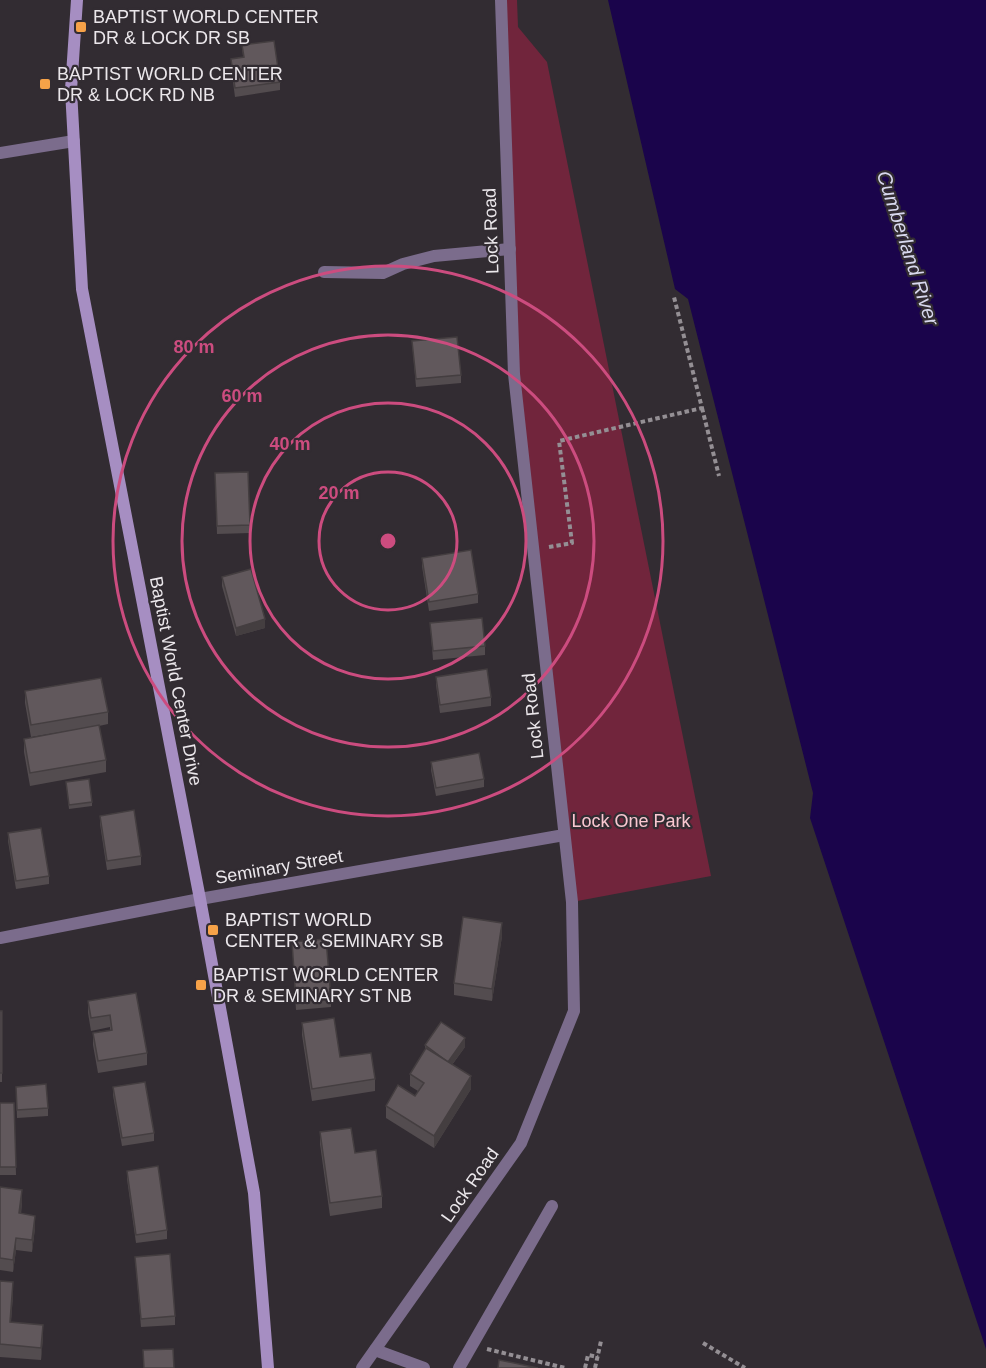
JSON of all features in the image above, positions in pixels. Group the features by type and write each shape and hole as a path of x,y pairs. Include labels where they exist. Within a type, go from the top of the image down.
{"street":[{"name":"Baptist World Center Drive","path":"77,0 71,90 82,289 200,899 254,1193 268,1368"},
{"name":"Lock Road","path":"362,1368 521,1143 574,1011 572,902 514,374 501,0"},
{"path":"0,153 74,141"},
{"path":"324,272 383,273 403,264 434,256 510,249"},
{"name":"Seminary Street","path":"0,938 200,899 564,835"},
{"path":"459,1368 552,1206"},
{"path":"375,1350 424,1368"}],"path":[{"path":"674,297 719,476"},
{"path":"533,549 573,543 559,441 702,408"},
{"path":"595,1368 601,1341"},
{"path":"704,1343 745,1368"},
{"path":"481,1357 486,1349 566,1368"},
{"path":"585,1368 588,1355 598,1357"}],"green space":[{"name":"Lock One Park","path":"501,0 517,0 518,27 547,62 711,876 572,902 514,374"}],"water":[{"name":"Cumberland River","path":"608,0 986,0 986,1349 810,818 813,793 688,299 675,289"}],"building":[{"path":"274,41 280,82 235,88 231,59 244,57 242,45"},
{"path":"457,337 461,375 416,379 412,341"},
{"path":"248,472 250,525 217,526 215,473"},
{"path":"471,550 478,594 429,602 422,558"},
{"path":"251,569 265,619 236,628 222,577"},
{"path":"482,618 485,646 433,651 430,623"},
{"path":"487,669 491,697 440,705 436,677"},
{"path":"101,678 108,712 31,725 25,691"},
{"path":"99,725 106,760 30,773 24,739"},
{"path":"479,753 484,779 436,788 431,762"},
{"path":"89,779 92,802 69,805 66,782"},
{"path":"134,810 141,856 107,861 100,816"},
{"path":"41,828 49,876 16,881 8,833"},
{"path":"463,917 502,923 492,989 454,983"},
{"path":"326,939 331,999 296,1001 292,942"},
{"path":"136,993 147,1053 98,1061 93,1033 112,1030 110,1015 91,1018 88,1001"},
{"path":"0,1011 2,1011 2,1073 0,1073"},
{"path":"334,1018 340,1057 371,1053 375,1079 312,1089 302,1023"},
{"path":"441,1022 465,1038 448,1062 425,1045"},
{"path":"426,1048 471,1076 434,1136 386,1106 398,1085 415,1096 424,1083 410,1074"},
{"path":"145,1082 154,1133 122,1138 113,1087"},
{"path":"46,1084 48,1108 17,1110 16,1087"},
{"path":"0,1103 14,1103 16,1167 0,1167"},
{"path":"351,1128 355,1153 376,1150 382,1196 330,1203 320,1132"},
{"path":"158,1166 167,1230 136,1235 127,1171"},
{"path":"0,1187 22,1190 19,1213 35,1216 32,1240 16,1238 13,1260 0,1258"},
{"path":"170,1254 175,1316 141,1319 135,1257"},
{"path":"0,1281 13,1282 10,1322 43,1325 41,1348 0,1344"},
{"path":"173,1349 174,1368 144,1368 143,1350"},
{"path":"499,1360 538,1368 498,1368"}],"place":[{"name":"BAPTIST WORLD CENTER DR & LOCK DR SB","path":"81,27"},
{"name":"BAPTIST WORLD CENTER DR & LOCK RD NB","path":"45,84"},
{"name":"BAPTIST WORLD CENTER & SEMINARY SB","path":"213,930"},
{"name":"BAPTIST WORLD CENTER DR & SEMINARY ST NB","path":"201,985"}]}
